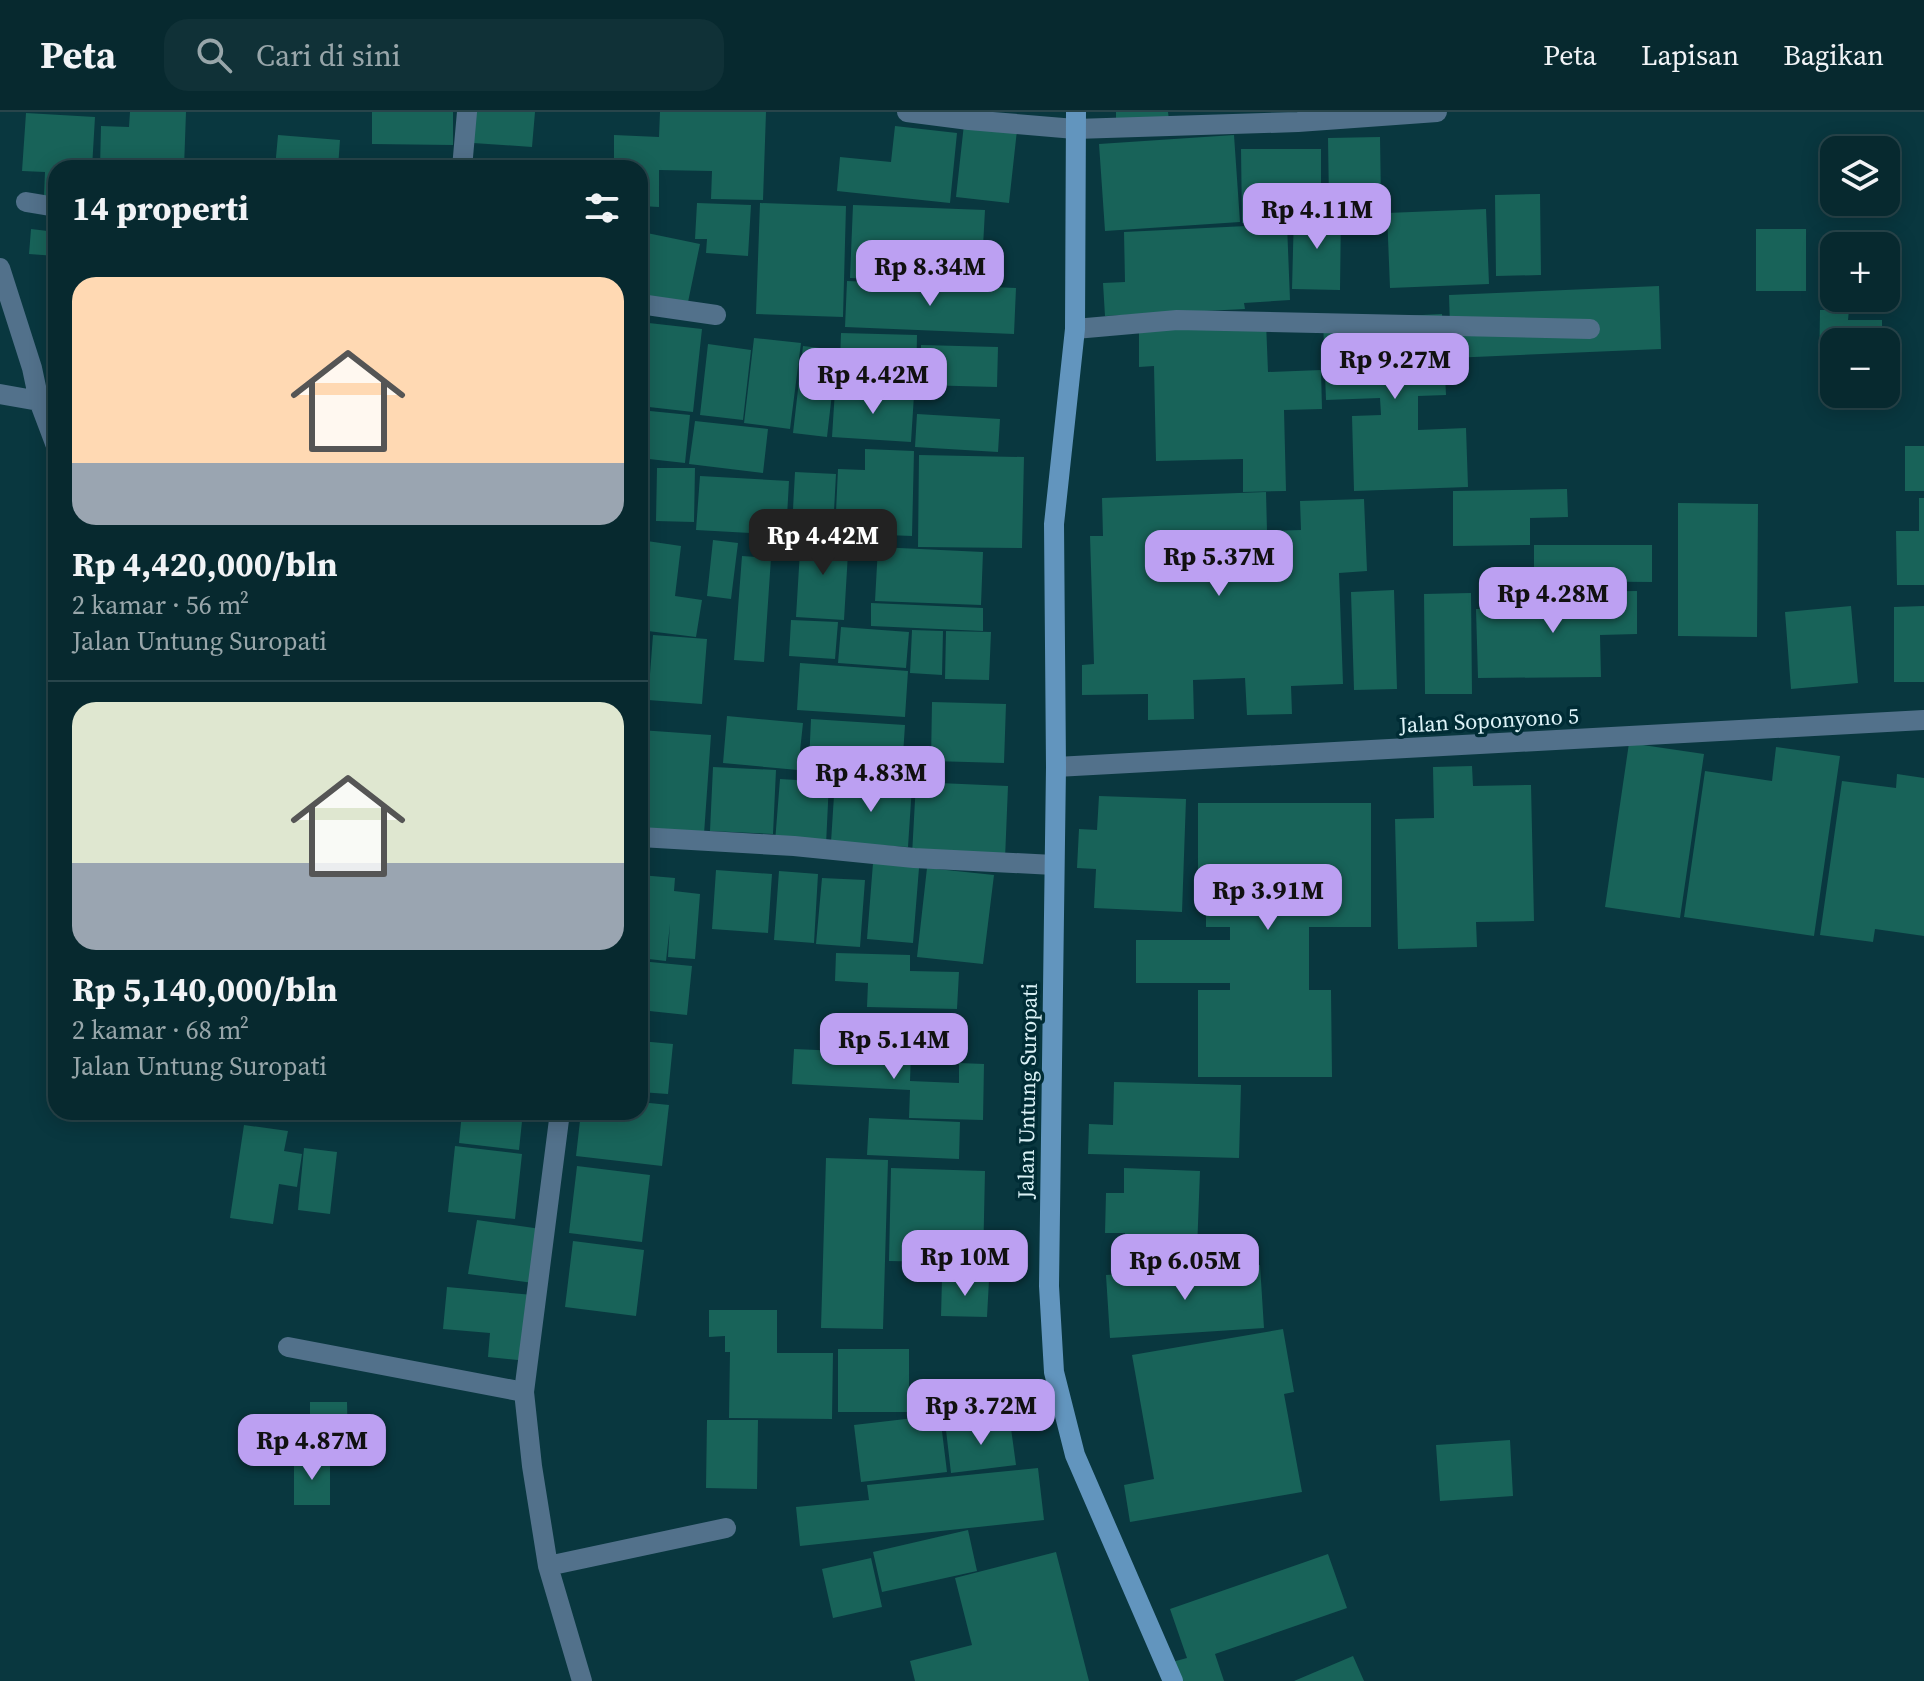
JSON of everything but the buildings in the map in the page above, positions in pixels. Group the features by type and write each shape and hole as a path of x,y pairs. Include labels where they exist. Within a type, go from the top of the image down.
{"main road":[{"name":"Jalan Untung Suropati","path":"1076,120 1075,329 1054,524 1056,767 1049,1286 1054,1372 1075,1455 1173,1681"}],"street":[{"path":"463,160 467,112"},
{"path":"907,112 969,120 1298,122 1437,112"},
{"path":"26,202 48,206"},
{"path":"0,268 32,368 48,403"},
{"path":"648,305 716,315"},
{"path":"1075,329 1177,320 1590,329"},
{"path":"0,394 48,403"},
{"name":"Jalan Soponyono 5","path":"1056,767 1924,720"},
{"path":"648,837 794,846 914,858 1054,865"},
{"path":"559,1120 524,1392 548,1566 582,1681"},
{"path":"288,1347 524,1392"},
{"path":"548,1566 726,1528"}]}
